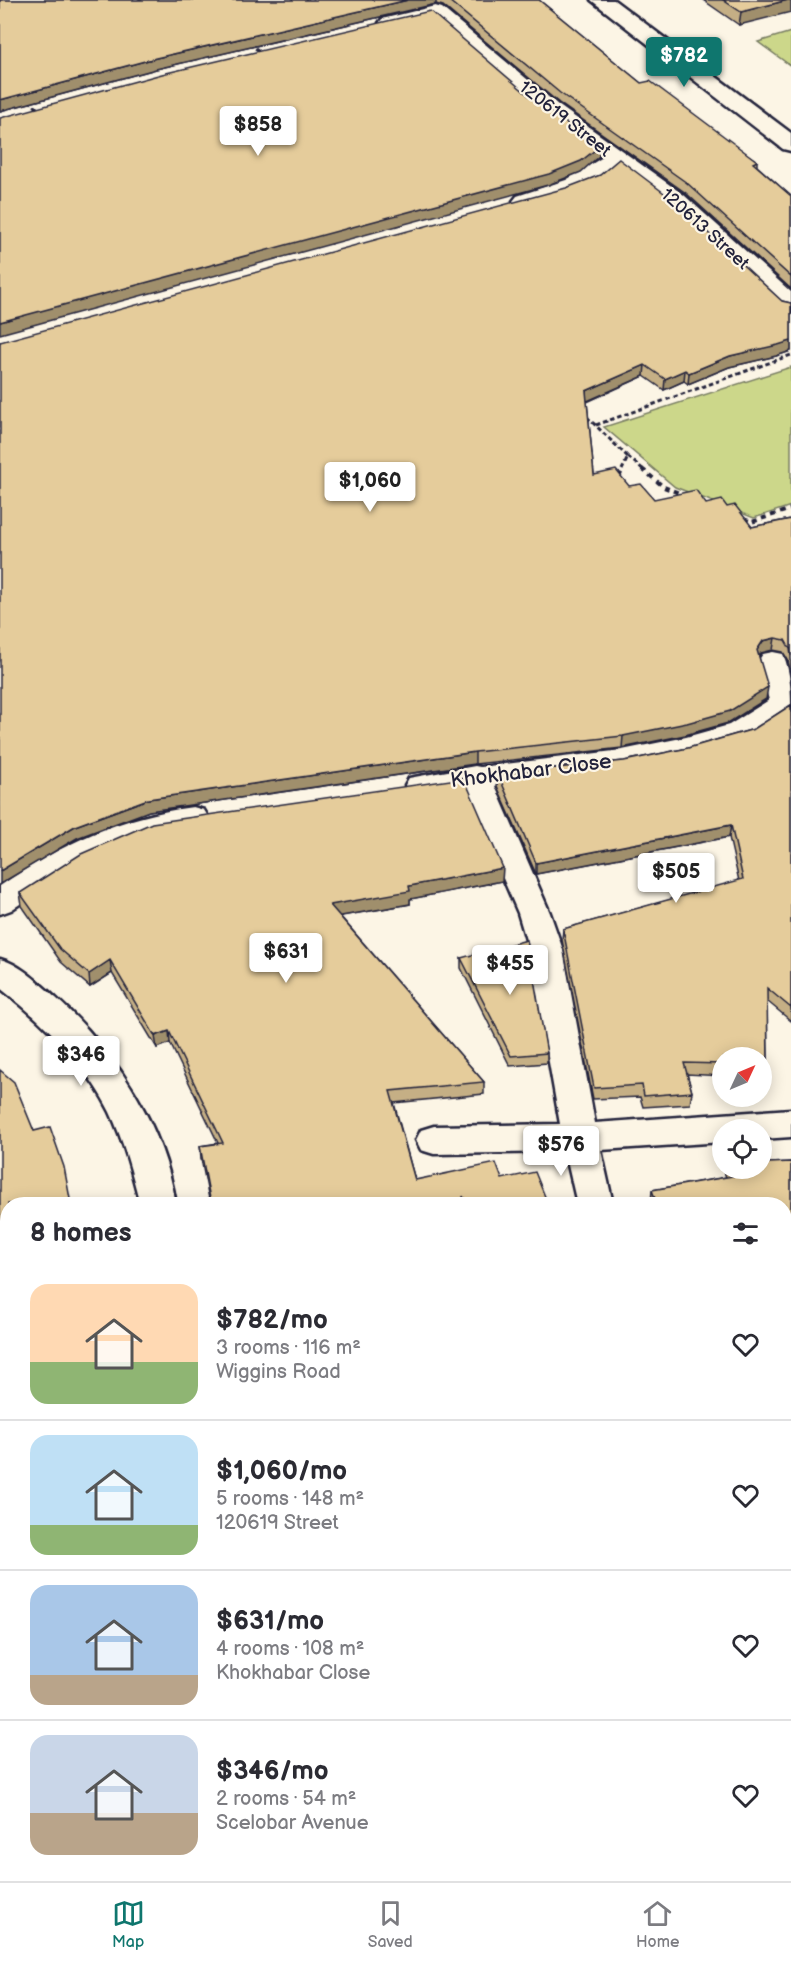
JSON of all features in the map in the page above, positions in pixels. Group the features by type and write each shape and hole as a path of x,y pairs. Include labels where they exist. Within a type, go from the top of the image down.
{"street":[{"path":"601,0 791,144"},
{"name":"120619 Street","path":"366,28 435,12 550,110 617,156 590,179 557,192 500,208"},
{"name":"120613 Street","path":"617,156 676,200 791,305"},
{"name":"Khokhabar Close","path":"393,788 622,760 686,747 740,732 785,704 773,661"},
{"path":"475,777 534,913 546,950 580,1138 593,1197"},
{"path":"0,902 46,869 111,836 149,824 219,814"},
{"path":"0,971 30,992 67,1030 105,1075 132,1122 150,1167 156,1197"},
{"path":"434,1140 580,1138 791,1123"}],"path":[{"path":"242,39 261,52"},
{"path":"24,95 39,110"},
{"path":"596,425 791,355"},
{"path":"587,417 628,458 664,488 686,496"},
{"path":"618,478 628,458"},
{"path":"741,518 752,522 791,509"}],"green space":[{"path":"791,32 791,66 758,42"},
{"path":"791,367 791,506 754,518 675,487 604,427"}],"building":[{"path":"0,0 408,0 156,58 0,100"},
{"path":"448,0 539,0 641,83 650,81 757,161 753,163 791,196 791,277 687,183 560,93"},
{"path":"723,0 788,0 741,12"},
{"path":"430,11 541,106 600,146 581,161 549,174 0,322 0,118 162,74"},
{"path":"619,159 668,196 782,301 791,303 791,341 730,356 689,373 685,370 665,379 645,365 586,391 594,475 616,470 629,486 641,484 654,499 696,490 706,504 722,500 727,507 735,505 752,527 791,519 791,656 785,640 775,638 763,641 757,650 768,687 730,711 687,723 623,736 475,752 148,799 75,826 0,871 0,342 566,188 600,175"},
{"path":"791,705 791,1008 767,988 768,1047 712,1047 712,1064 684,1063 692,1092 644,1096 642,1085 594,1088 563,929 743,879 731,825 536,863 498,774 624,761 688,748 754,729"},
{"path":"464,778 503,868 409,886 410,891 330,905 484,1082 390,1091 415,1180 496,1163 502,1179 535,1172 545,1197 210,1197 200,1146 223,1143 169,1031 155,1036 110,960 89,974 60,949 20,893 81,854 152,823"},
{"path":"527,940 547,1053 511,1056 461,958"},
{"path":"0,1070 14,1082 34,1131 50,1127 64,1167 70,1197 0,1197"},
{"path":"791,1162 791,1197 654,1197 652,1190 716,1179 772,1179 772,1163"}]}
